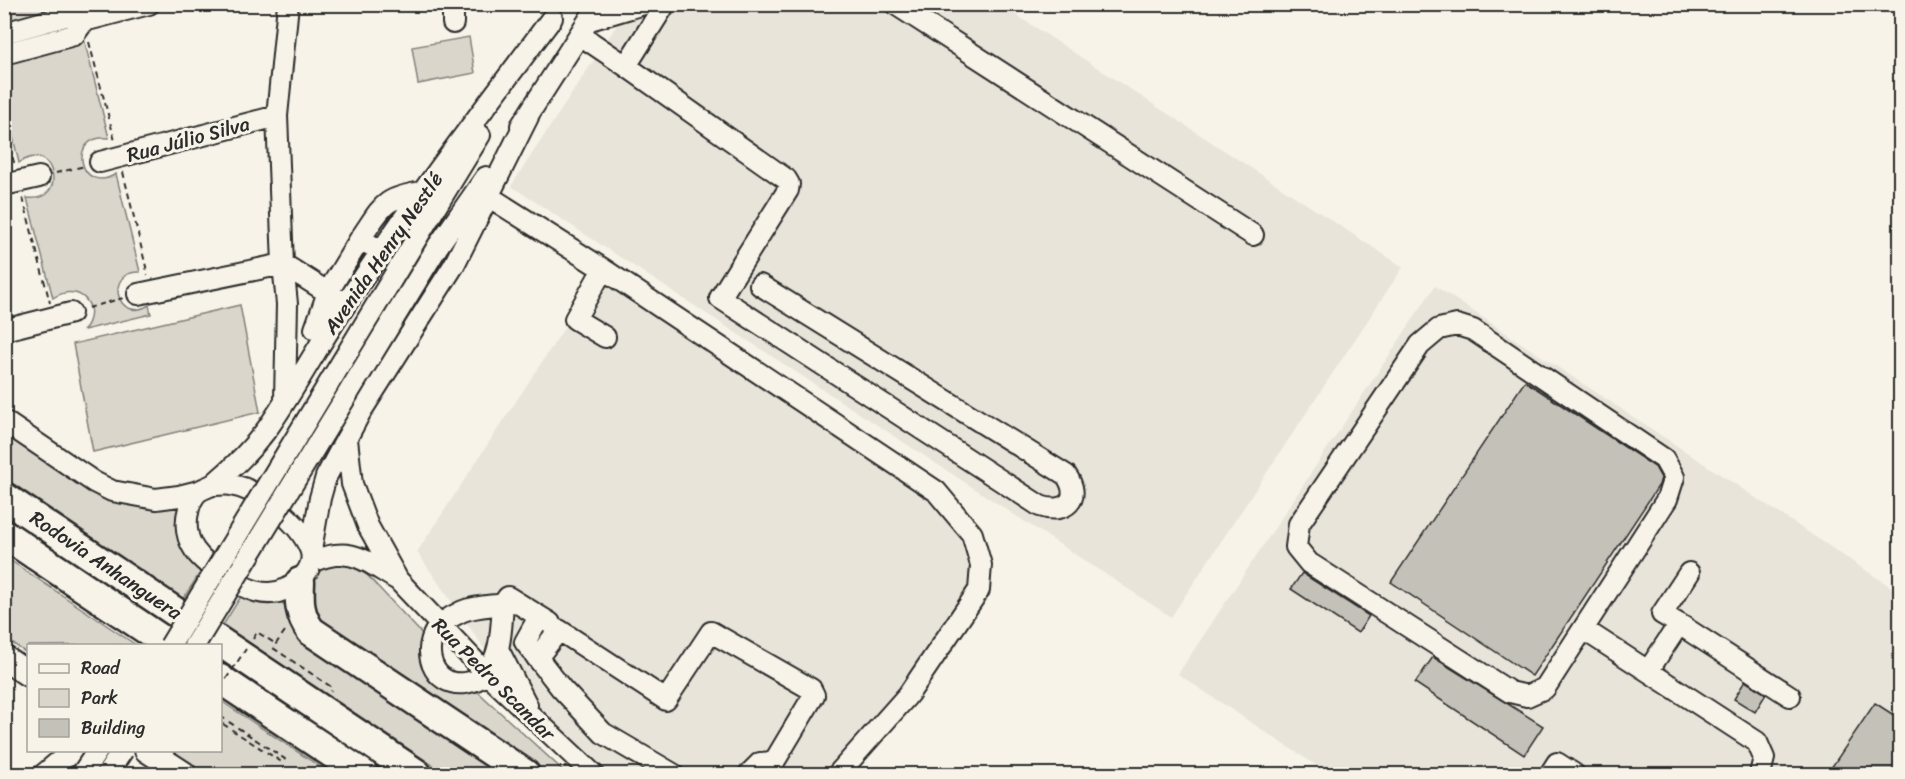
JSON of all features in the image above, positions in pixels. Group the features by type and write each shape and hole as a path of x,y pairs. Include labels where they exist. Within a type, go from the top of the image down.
{"highway":[{"name":"Rodovia Anhanguera","path":"4,497 417,774"},
{"name":"Rodovia Anhanguera","path":"4,534 169,644"},
{"path":"307,565 300,611 303,622 311,631 525,774"},
{"path":"222,680 363,774"}],"main road":[{"path":"4,658 27,673"},
{"path":"150,752 184,774"}],"street":[{"path":"4,33 69,15 84,21 149,4"},
{"path":"285,402 287,304 283,264 277,116 288,4"},
{"path":"644,4 590,20 626,66 781,174 789,184 788,190 720,298 1040,506 1059,510 1068,503 1073,494 1072,484 1066,475 760,285"},
{"path":"626,66 665,4"},
{"path":"895,4 1253,236"},
{"name":"Avenida Henry Nestlé","path":"206,488 254,447 285,402 323,328 346,304 423,192 556,11"},
{"name":"Avenida Henry Nestlé","path":"172,644 556,11"},
{"name":"Avenida Henry Nestlé","path":"195,644 438,246 528,117 590,20"},
{"path":"4,54 74,35 84,21"},
{"name":"Rua Júlio Silva","path":"100,162 277,116"},
{"name":"Avenida Henry Nestlé","path":"307,565 326,477 347,436 454,265 528,117"},
{"path":"11,184 39,177"},
{"path":"287,304 305,326 323,328 327,292 380,209 390,200 423,192"},
{"path":"488,196 603,269 936,490 972,534 981,565 979,590 908,695 838,774"},
{"path":"360,239 381,251"},
{"path":"138,294 283,264 346,304"},
{"path":"603,269 575,319 605,337"},
{"path":"4,330 62,315"},
{"path":"1457,325 1473,330 1664,459 1674,477 1667,499 1583,629 1545,688 1527,696 1510,692 1309,563 1296,547 1299,524 1420,345 1439,329 1457,325"},
{"path":"4,421 94,482 112,491 156,499 179,496 206,488 232,485 266,501 287,516 307,565 284,590 259,593 233,581 199,557 189,541 185,525 189,505 206,488"},
{"name":"Rua Pedro Scandar","path":"347,436 352,484 368,526 398,580 417,603 486,673 593,774"},
{"name":"Rua Pedro Scandar","path":"307,565 328,555 348,554 367,561 398,580"},
{"path":"1689,573 1662,614 1790,696"},
{"path":"465,610 439,626 431,642 432,666 446,681 459,684 477,681 486,673 498,649 504,604 508,597 666,700 711,632 811,689 814,695 774,762 760,764 749,774"},
{"path":"417,603 465,610 504,604"},
{"path":"539,617 525,642 537,658 603,733 673,774"},
{"path":"1648,671 1679,624"},
{"path":"1583,629 1757,742 1764,758 1760,774"},
{"path":"537,658 559,630"},
{"path":"498,649 535,721"},
{"path":"82,774 97,752"},
{"path":"107,774 122,752"},
{"path":"51,765 67,756 84,754 100,760 115,774"},
{"path":"1550,774 1557,763 1574,774"}],"path":[{"path":"4,127 11,184 62,315 138,294"},
{"path":"39,177 100,162"},
{"path":"273,648 284,631 294,637"},
{"path":"257,632 276,644"},
{"path":"222,685 246,649"},
{"path":"222,717 285,759 283,762 280,761 223,724 222,726"}],"shaded area":[{"path":"630,5 1001,5 1403,267 1171,617 511,186"},
{"path":"603,269 936,491 972,534 979,590 838,774 593,774 535,721 417,552"},
{"path":"1435,286 1900,593 1900,774 1329,774 1178,674"}],"green space":[{"path":"5,5 75,5 5,24"},
{"path":"469,37 475,73 418,84 412,47"},
{"path":"84,39 109,138 95,139 87,145 82,163 93,177 103,179 116,174 140,272 129,274 122,279 118,287 119,295 122,303 129,308 138,309 149,305 151,314 84,330 91,312 85,299 71,292 53,298 27,198 40,197 49,191 53,183 52,173 48,164 41,159 31,158 19,163 5,103 4,58"},
{"path":"240,305 260,412 93,452 73,344"},
{"path":"4,430 94,490 181,501 178,512 178,530 185,544 204,567 183,599 5,478"},
{"path":"4,508 170,619 162,632 5,525"},
{"path":"4,557 135,644 27,644 27,653 5,638"},
{"path":"324,562 354,565 368,576 425,637 456,688 478,692 567,774 541,774 311,615 308,585"},
{"path":"243,593 264,603 288,603 514,774 446,774 223,625"},
{"path":"240,667 400,774 380,774 233,677"},
{"path":"222,702 331,774 202,774 167,752 222,752"}],"building":[{"path":"1525,381 1655,467 1661,478 1659,485 1532,676 1391,582"},
{"path":"1302,573 1369,616 1358,633 1291,589"},
{"path":"1433,657 1543,726 1524,755 1415,683"},
{"path":"1745,681 1766,694 1755,712 1734,699"},
{"path":"1875,703 1900,719 1900,774 1827,774"}]}
